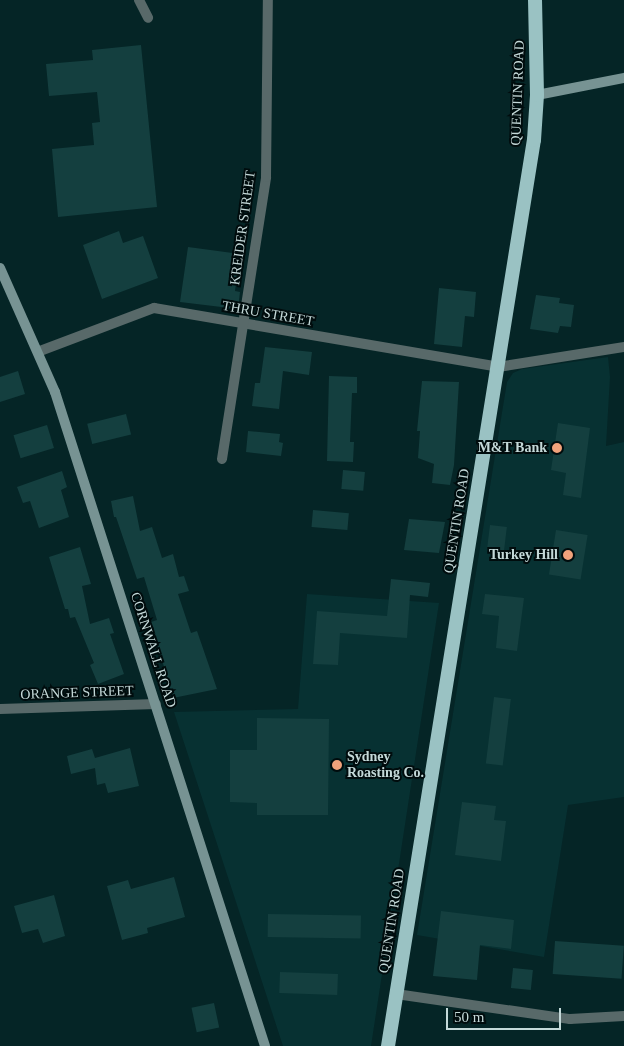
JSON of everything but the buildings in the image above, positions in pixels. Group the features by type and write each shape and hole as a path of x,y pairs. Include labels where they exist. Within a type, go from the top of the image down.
{"highway":[{"name":"QUENTIN ROAD","path":"388,1046 534,140 537,95 536,0"}],"main road":[{"path":"537,95 624,78"},
{"name":"CORNWALL ROAD","path":"0,268 40,351 156,704 265,1046"}],"street":[{"path":"139,0 148,18"},
{"name":"KREIDER STREET","path":"222,459 266,177 268,0"},
{"name":"THRU STREET","path":"40,351 154,308 498,368 624,347"},
{"name":"ORANGE STREET","path":"0,709 156,704"},
{"path":"396,994 570,1019 624,1016"}],"shaded area":[{"path":"608,357 610,377 606,446 624,442 624,797 568,805 544,957 417,935 507,382 513,373 522,369"},
{"path":"307,594 439,603 371,1046 283,1046 174,712 298,709"}],"place":[{"name":"M&T Bank","path":"557,448"},
{"name":"Turkey Hill","path":"568,555"},
{"name":"Sydney Roasting Co.","path":"337,765"}]}
